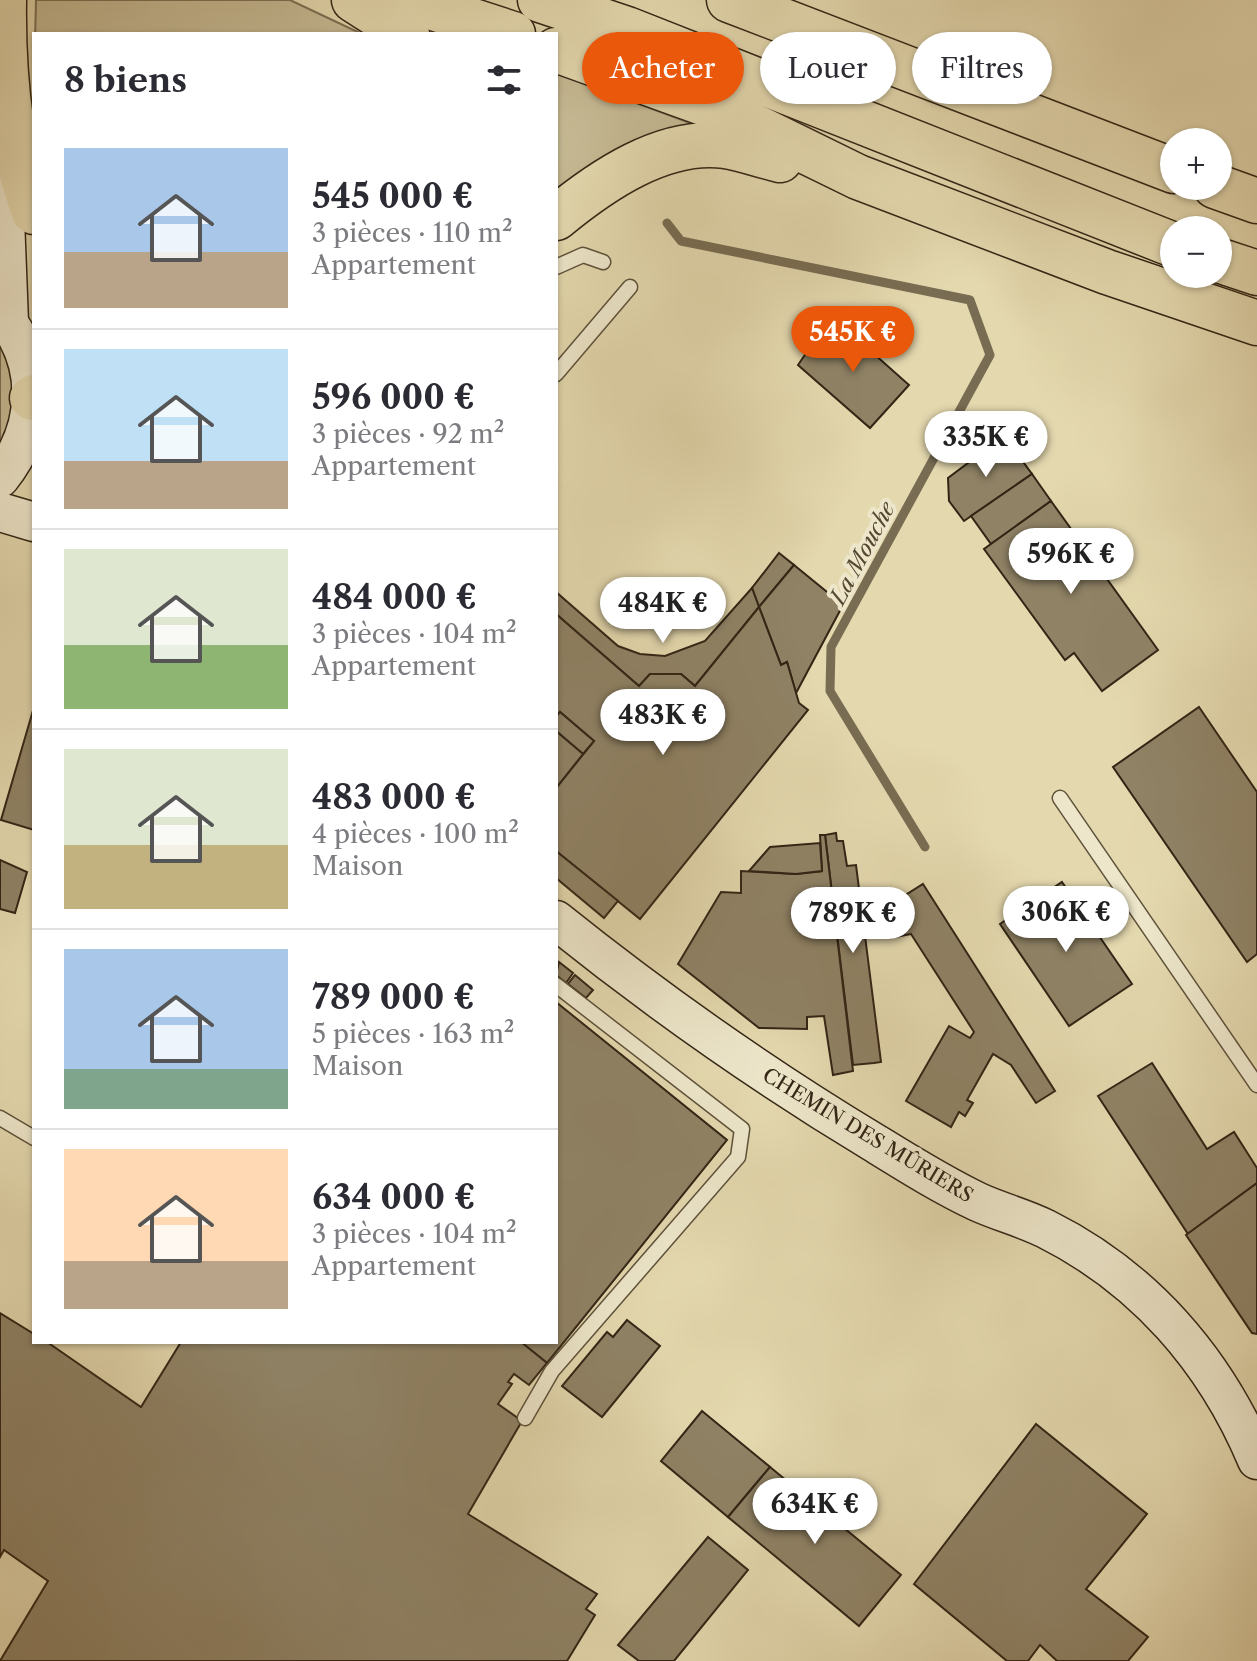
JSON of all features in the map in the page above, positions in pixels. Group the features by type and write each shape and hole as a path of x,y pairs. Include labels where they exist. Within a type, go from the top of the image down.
{"highway":[{"path":"4,0 3,39 15,149 32,205"},
{"path":"354,0 404,32"},
{"path":"409,0 507,32"},
{"path":"540,0 627,29 1160,239"},
{"path":"729,0 912,72"},
{"path":"805,0 879,34 912,64"},
{"path":"558,51 717,108 858,177 1107,272 1257,323"},
{"path":"997,104 1160,166"},
{"path":"558,216 588,192 639,163 681,149 724,146 808,170 858,177"},
{"path":"1232,192 1257,201"},
{"path":"1232,265 1257,273"}],"street":[{"path":"0,126 4,317 27,358 31,427 0,478"},
{"path":"0,512 32,521"},
{"name":"CHEMIN DES MÛRIERS","path":"558,922 704,1032 818,1109 920,1171 979,1202 1045,1228 1116,1271 1181,1332 1218,1382 1257,1460"}],"lane":[{"path":"558,266 583,255 603,262"},
{"path":"558,372 630,287"},
{"path":"1060,798 1257,1085"},
{"path":"525,1418 552,1371 738,1157 742,1129 558,987"},
{"path":"0,1118 32,1137"}],"shaded area":[{"path":"36,0 290,0 358,32 35,32"},
{"path":"558,74 582,83 582,104 639,104 706,129 558,201"},
{"path":"0,335 13,365 15,393 0,451"}],"building":[{"path":"837,321 909,385 870,428 798,365 815,340 818,343"},
{"path":"1004,436 1032,474 964,521 949,501 948,478"},
{"path":"1032,474 1051,501 991,544 971,516"},
{"path":"1051,501 1158,650 1102,691 1074,653 1065,660 984,549"},
{"path":"779,553 794,565 759,607 752,588"},
{"path":"794,565 843,605 796,693 787,662 781,665 759,607"},
{"path":"752,588 759,607 695,686 681,674 650,674 639,686 558,616 558,594 618,646 640,654 665,656 705,641"},
{"path":"759,607 781,665 787,662 799,703 808,710 640,919 558,853 558,786 594,741 560,712 558,714 558,616 639,686 650,674 681,674 695,686"},
{"path":"1199,707 1257,792 1257,954 1247,962 1113,767"},
{"path":"560,712 594,741 583,754 558,733"},
{"path":"32,714 32,829 1,820"},
{"path":"558,733 583,754 558,785"},
{"path":"836,833 837,841 843,841 847,866 856,865 881,1062 853,1065 825,835"},
{"path":"820,835 825,835 853,1071 833,1075 824,1016 807,1017 807,1029 759,1028 678,964 721,892 741,893 741,871 796,874 822,871"},
{"path":"820,843 822,871 796,874 749,871 770,847"},
{"path":"558,853 618,901 604,918 558,880"},
{"path":"0,860 27,872 15,913 0,909"},
{"path":"1062,882 1132,984 1069,1026 1000,924"},
{"path":"923,884 1055,1091 1036,1103 1011,1065 993,1054 967,1100 973,1103 965,1116 959,1112 951,1127 906,1101 949,1026 970,1038 974,1032 911,934 890,938 885,908"},
{"path":"559,962 573,973 566,983 558,977"},
{"path":"575,975 593,990 586,998 568,984"},
{"path":"558,1004 727,1140 547,1363 523,1344 558,1344"},
{"path":"1152,1063 1207,1149 1234,1132 1257,1168 1257,1183 1188,1234 1098,1096"},
{"path":"1257,1183 1257,1334 1252,1333 1186,1235"},
{"path":"0,1313 32,1333 32,1344 50,1344 141,1407 180,1344 523,1344 547,1363 529,1385 514,1374 508,1382 512,1384 498,1404 522,1421 468,1514 597,1594 586,1609 595,1615 567,1661 0,1661 48,1581 4,1550 0,1557"},
{"path":"627,1320 660,1346 602,1417 562,1386 607,1332 613,1337"},
{"path":"702,1411 770,1467 728,1517 661,1461"},
{"path":"1036,1424 1147,1514 1086,1589 1148,1637 1128,1661 1057,1661 1040,1645 1028,1661 1007,1661 914,1584"},
{"path":"770,1467 901,1575 859,1626 728,1517"},
{"path":"708,1537 748,1570 674,1661 639,1661 618,1645"}],"waterway":[{"name":"La Mouche","path":"667,223 681,241 970,300 990,355 831,647 830,691 925,847"}]}
